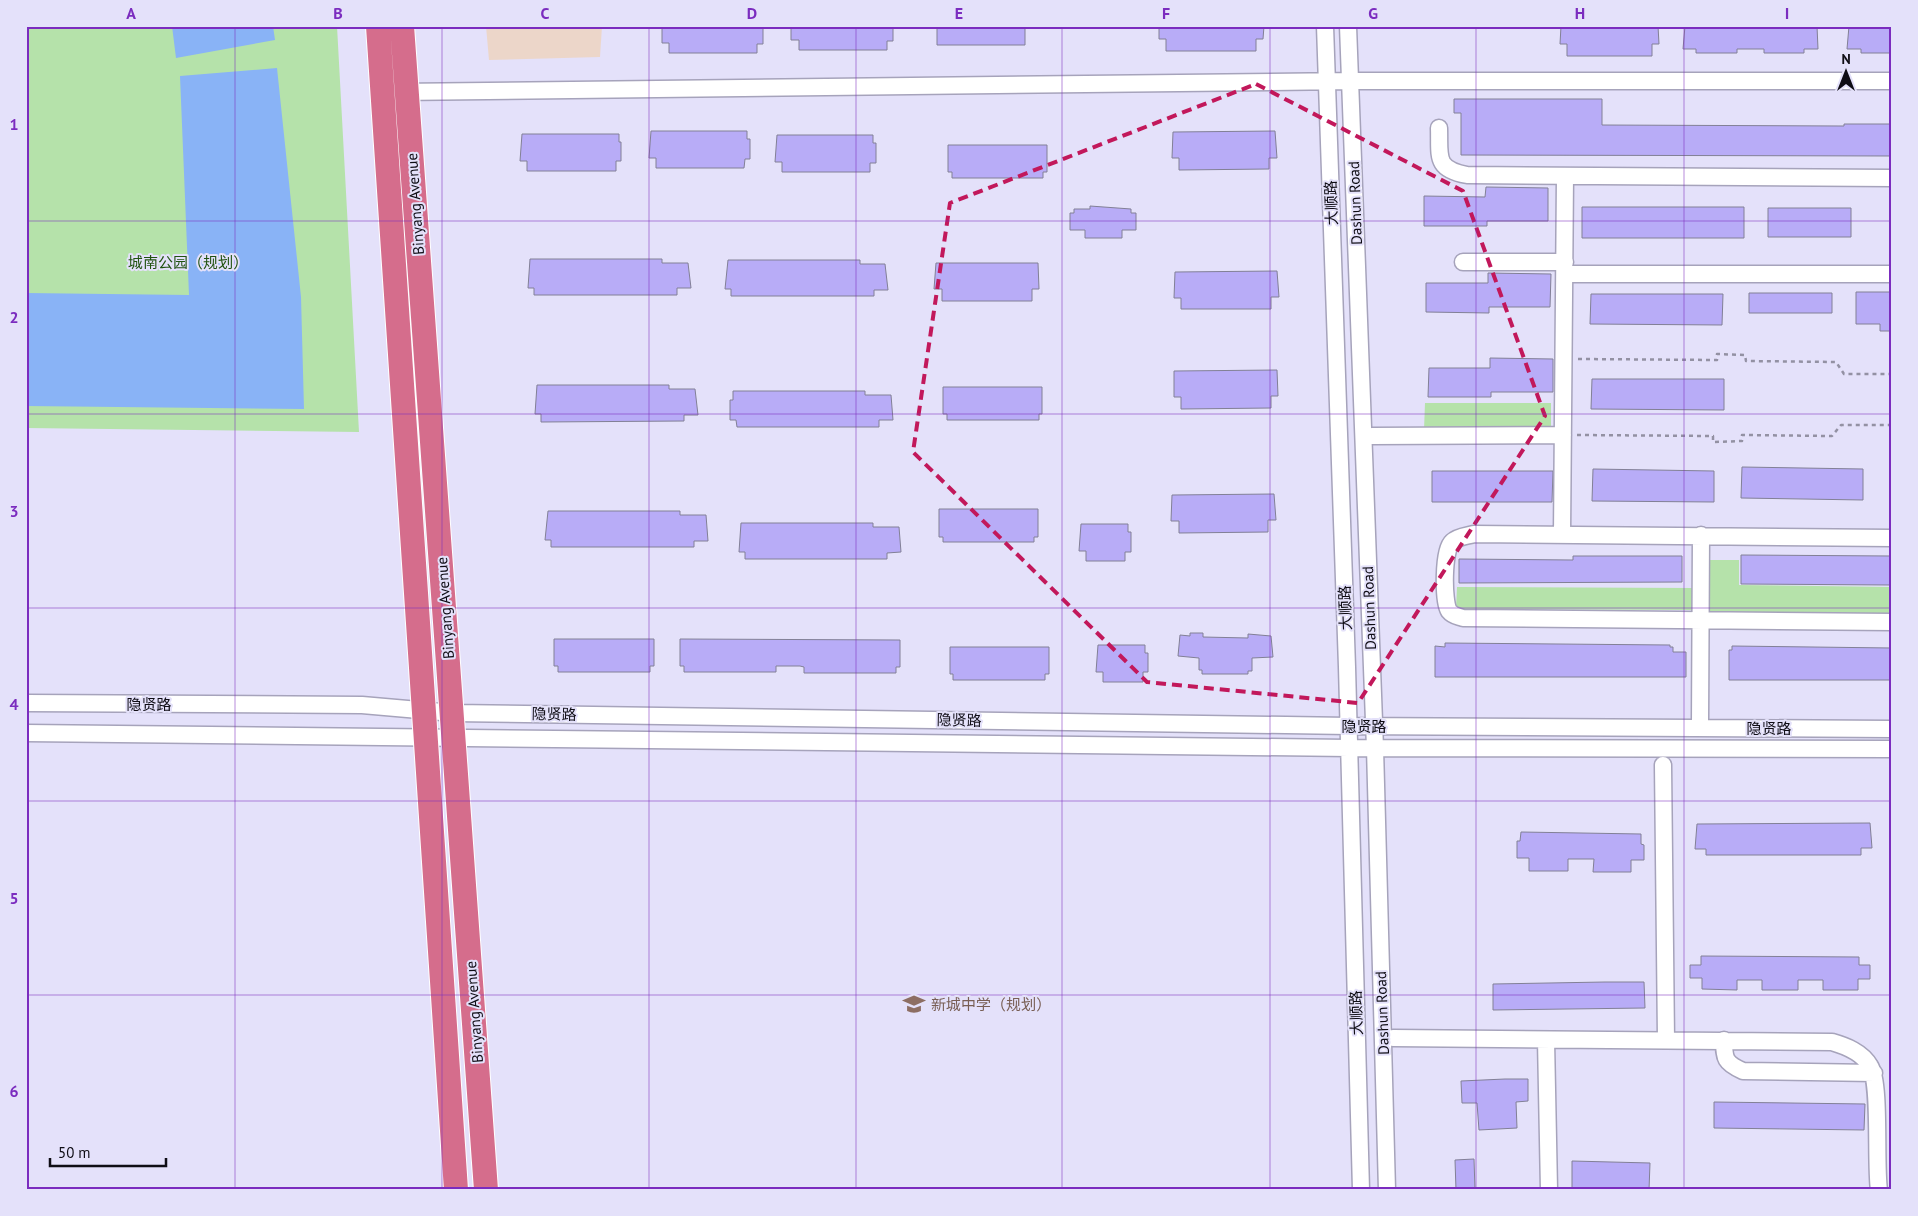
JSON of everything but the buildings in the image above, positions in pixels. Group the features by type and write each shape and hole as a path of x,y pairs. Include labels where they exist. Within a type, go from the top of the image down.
{"highway":[{"name":"Binyang Avenue","path":"378,26 456,1190"},
{"name":"Binyang Avenue","path":"402,26 486,1190"}],"street":[{"name":"大顺路","path":"1325,26 1349,726 1361,1190"},
{"name":"Dashun Road","path":"1348,26 1375,748 1387,1190"},
{"path":"382,93 1327,81 1892,81"},
{"path":"1439,128 1440,161 1450,172 1466,175 1892,178"},
{"path":"1562,535 1565,176"},
{"path":"1463,262 1565,268 1892,274"},
{"path":"1372,436 1563,435"},
{"path":"1892,538 1474,534 1453,541 1448,548 1446,560 1446,601 1448,610 1453,616 1463,618 1892,622"},
{"path":"1700,724 1702,535"},
{"name":"隐贤路","path":"26,703 362,705 452,713 1349,726 1892,729"},
{"name":"隐贤路","path":"26,733 454,736 1349,748 1892,749"},
{"path":"1663,765 1666,1040"},
{"path":"1393,1038 1832,1042 1849,1047 1862,1057 1874,1073 1878,1190"},
{"path":"1546,1040 1549,1190"},
{"path":"1724,1040 1724,1055 1730,1065 1743,1071 1874,1073"}],"path":[{"path":"1564,359 1717,360 1717,354 1745,355 1746,361 1836,362 1844,374 1892,374"},
{"path":"1563,435 1713,436 1713,442 1742,441 1742,436 1832,436 1841,425 1892,425"}],"highlighted area":[{"path":"1256,84 1463,191 1545,416 1358,703 1147,682 913,452 950,203"}],"shaded area":[{"path":"486,26 602,26 600,57 489,60"}],"green space":[{"name":"城南公园（规划）","path":"26,26 337,26 359,432 26,428"},
{"path":"1425,403 1551,403 1551,430 1424,430"},
{"path":"1709,560 1739,560 1739,585 1892,587 1892,614 1708,613"},
{"path":"1457,587 1694,588 1694,610 1456,609"}],"water":[{"path":"172,26 273,26 275,40 176,58"},
{"path":"277,68 301,297 304,409 26,406 26,293 189,295 180,76"}],"place":[{"name":"新城中学（规划）","path":"914,1004"}]}
